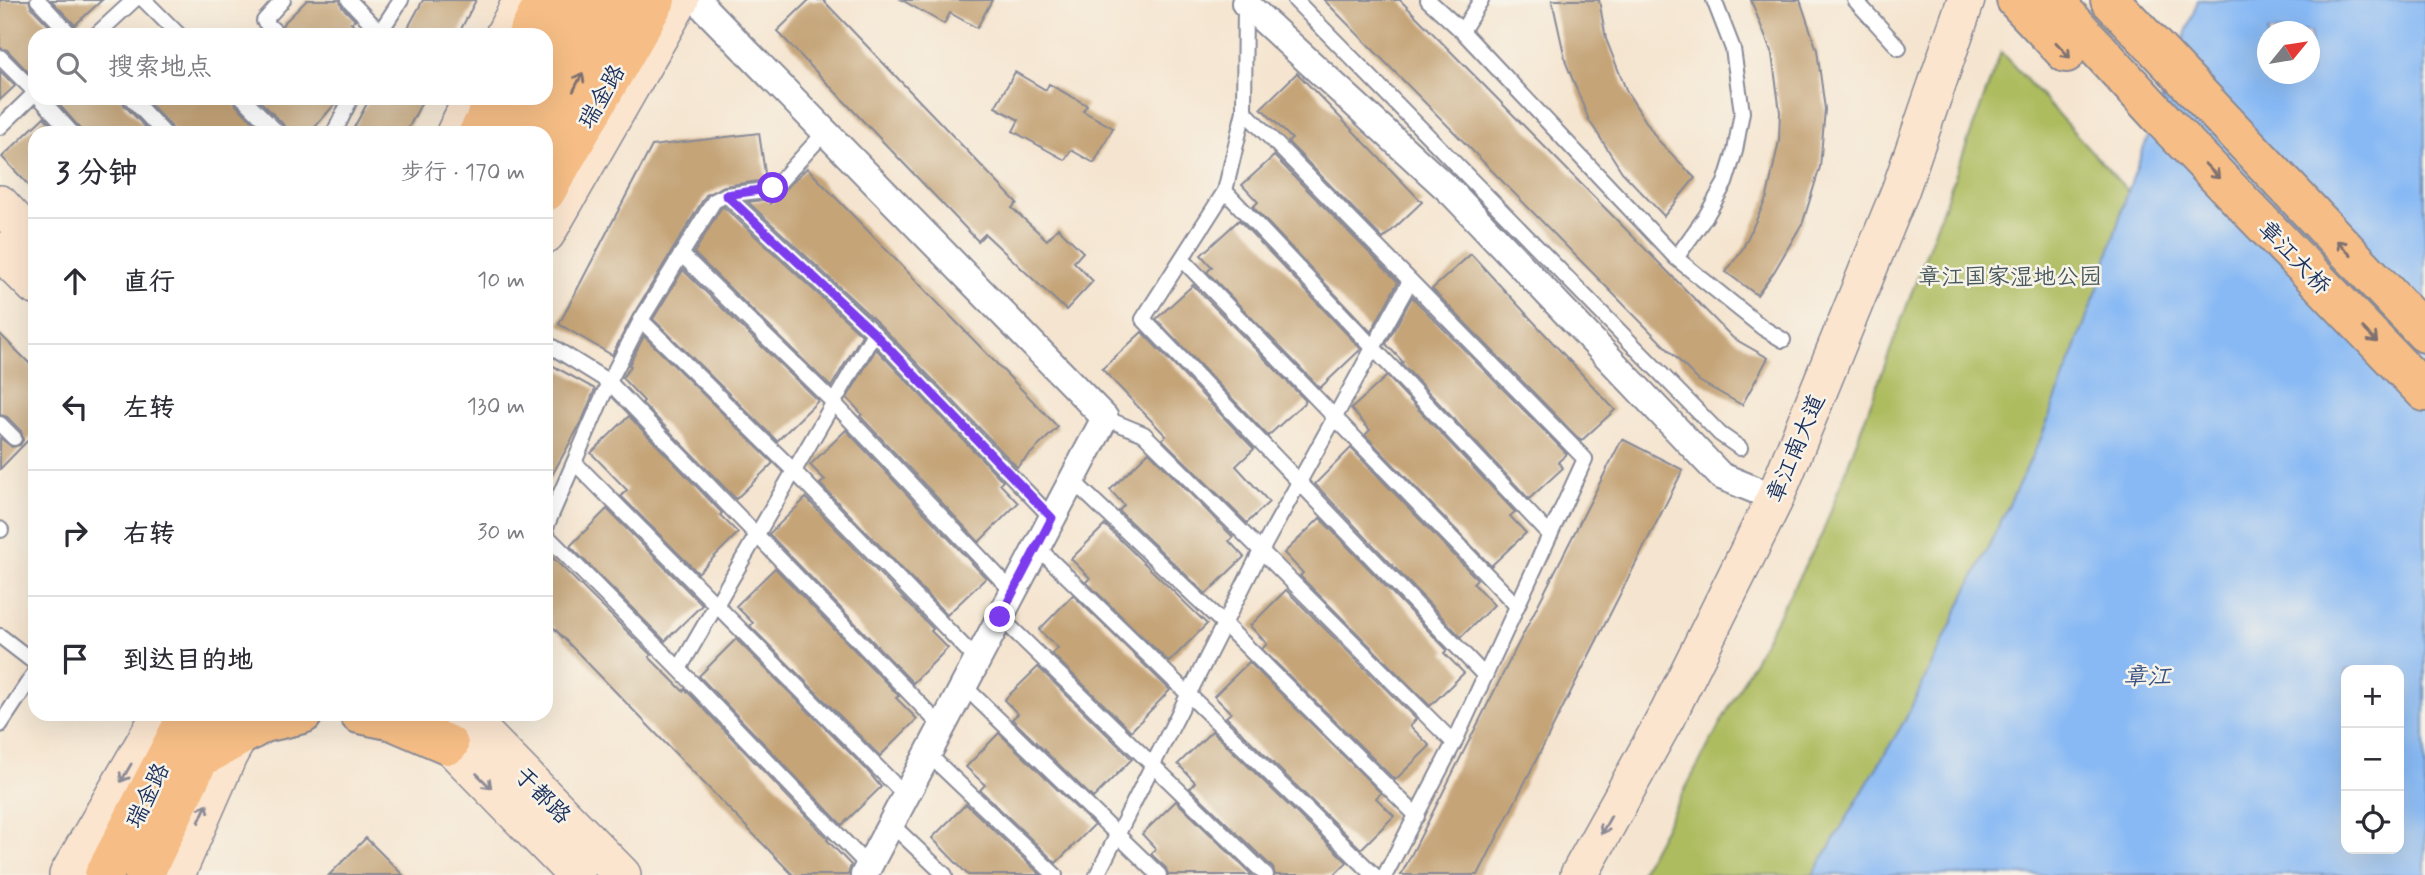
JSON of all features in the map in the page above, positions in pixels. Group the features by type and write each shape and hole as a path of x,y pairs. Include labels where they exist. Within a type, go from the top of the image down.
{"main road":[{"path":"508,28 522,0"},
{"path":"531,28 545,0"},
{"path":"553,54 582,0"},
{"path":"553,129 620,0"},
{"name":"瑞金路","path":"553,180 656,0"},
{"path":"553,222 680,0"},
{"name":"章江南大道","path":"1578,875 1669,712 1775,498 1900,191 1966,0"},
{"name":"章江南大道","path":"1606,875 1684,731 1797,502 1919,196 1988,0"},
{"path":"2016,0 2095,84 2165,122"},
{"name":"章江大桥","path":"2053,0 2165,122 2425,393"},
{"path":"2110,0 2192,87"},
{"path":"2126,0 2192,87"},
{"name":"章江大桥","path":"2192,87 2425,333"},
{"path":"458,126 469,105"},
{"path":"481,126 492,105"},
{"path":"514,126 525,105"},
{"path":"0,204 28,234"},
{"path":"0,251 28,279"},
{"path":"68,875 169,721"},
{"name":"瑞金路","path":"104,875 170,721"},
{"path":"176,875 238,722 273,721"},
{"path":"393,721 456,729"},
{"name":"于都路","path":"436,721 456,729 622,875"},
{"name":"瑞金路","path":"144,875 199,760 238,722"},
{"name":"于都路","path":"456,729 576,875"}],"street":[{"path":"699,0 1105,418 866,870"},
{"path":"1245,3 1454,195 1721,476 1775,498"}],"lane":[{"path":"38,0 64,28"},
{"path":"104,28 134,0"},
{"path":"144,0 173,28"},
{"path":"272,28 264,21 283,0"},
{"path":"349,0 374,28"},
{"path":"382,28 401,0"},
{"path":"1295,0 1720,434 1740,448"},
{"path":"1428,0 1462,31 1676,258 1763,328 1783,340"},
{"path":"1462,31 1481,0"},
{"path":"1676,258 1706,216 1725,183 1742,112 1732,49 1714,0"},
{"path":"1855,0 1899,48"},
{"path":"1245,3 1244,111 1225,191 1143,319 1485,676"},
{"path":"0,57 28,86"},
{"path":"0,127 28,100"},
{"path":"46,105 66,126"},
{"path":"138,105 157,126"},
{"path":"250,105 271,126"},
{"path":"337,126 346,105"},
{"path":"1244,111 1585,459 1454,743 1385,875"},
{"path":"553,512 609,382 641,320 713,201 726,195 773,188 826,131"},
{"path":"1225,191 1550,535"},
{"path":"726,195 874,333 1052,518"},
{"path":"681,254 833,402 1013,592"},
{"path":"1182,259 1517,606"},
{"path":"1097,875 1261,551 1410,281"},
{"path":"641,320 794,471 977,660"},
{"path":"679,669 874,333"},
{"path":"553,347 609,382 942,727"},
{"path":"1105,418 1144,434 1454,743"},
{"path":"0,424 14,438"},
{"path":"575,463 906,796"},
{"path":"1072,480 1224,624 1416,816"},
{"path":"553,542 679,669 866,870"},
{"path":"1037,547 1374,875"},
{"path":"1000,617 1266,875"},
{"path":"0,636 28,658"},
{"path":"0,725 28,683"},
{"path":"964,686 1159,875"},
{"path":"928,754 1055,875"},
{"path":"891,824 945,875"}],"green space":[{"name":"章江国家湿地公园","path":"2001,52 2128,191 2098,288 2041,438 1905,720 1813,875 1639,875 1822,534"}],"water":[{"name":"章江","path":"2198,0 2425,0 2425,875 1813,875 1905,720 2041,438 2098,288 2128,191"}],"building":[{"path":"0,0 29,0 31,7 51,28 28,28 28,72 7,50 0,48"},
{"path":"51,0 102,0 75,25"},
{"path":"307,0 340,0 342,7 355,20 351,23 356,28 284,28 282,25"},
{"path":"423,0 476,0 462,28 408,28"},
{"path":"809,0 823,0 1017,203 1012,208 1047,240 1058,228 1083,252 1074,262 1093,281 1066,310 985,234 978,241 777,31"},
{"path":"902,0 992,0 977,28 950,13 944,24"},
{"path":"1324,0 1400,0 1733,338 1768,358 1742,405 1699,381"},
{"path":"1552,0 1599,0 1606,39 1627,92 1657,139 1695,178 1664,216 1622,172 1589,120 1566,63"},
{"path":"1751,0 1800,0 1817,50 1825,109 1820,167 1803,222 1774,272 1757,295 1726,272 1743,248 1767,197 1779,141 1780,112 1772,54"},
{"path":"0,71 15,86 0,100"},
{"path":"1015,72 1046,90 1049,84 1087,105 1083,111 1113,128 1094,163 1071,150 1065,160 1013,131 1019,120 995,107"},
{"path":"1297,73 1422,202 1383,239 1288,142 1292,139 1261,108"},
{"path":"59,105 124,105 144,126 78,126"},
{"path":"151,105 236,105 257,126 171,126"},
{"path":"264,105 334,105 316,126 285,126"},
{"path":"366,105 420,105 410,126 355,126"},
{"path":"44,117 52,126 35,126"},
{"path":"28,132 28,185 2,157"},
{"path":"759,133 766,180 724,186 706,195 633,315 612,355 559,324 652,146"},
{"path":"1274,156 1398,282 1371,332 1253,207 1258,202 1242,185"},
{"path":"807,168 1058,427 1017,467 881,326 748,202 769,199 770,204"},
{"path":"724,207 862,335 831,387 694,253"},
{"path":"1239,220 1361,349 1320,388 1207,272 1212,267 1201,255"},
{"path":"1471,254 1615,410 1581,441 1432,289"},
{"path":"683,270 818,401 777,441 653,319"},
{"path":"1193,285 1306,401 1268,436 1156,319"},
{"path":"1412,297 1567,454 1558,462 1563,468 1529,499 1386,344"},
{"path":"1142,332 1254,449 1236,466 1269,502 1247,523 1162,439 1166,436 1102,369"},
{"path":"0,334 28,362 28,440 0,469 0,438 12,447 20,445 23,440 21,431 7,417 0,415"},
{"path":"644,336 773,463 736,499 642,403 644,401 622,378 631,366 629,365"},
{"path":"876,349 1003,481 1000,484 1018,503 979,542 860,416 862,414 847,398"},
{"path":"553,366 595,389 582,421 553,473"},
{"path":"1387,376 1515,512 1510,516 1526,533 1491,566 1365,435 1370,430 1351,409"},
{"path":"629,416 738,533 698,573 621,496 627,490 591,453"},
{"path":"846,430 986,578 947,615 820,484 825,480 810,465"},
{"path":"1622,439 1683,470 1478,875 1401,875"},
{"path":"1351,448 1477,579 1473,583 1494,605 1461,637 1315,484"},
{"path":"1149,452 1233,537 1229,541 1244,557 1206,594 1119,511 1124,505 1110,490"},
{"path":"806,498 933,629 931,631 948,648 913,683 769,534"},
{"path":"607,509 702,605 665,641 570,546"},
{"path":"1320,518 1447,650 1444,653 1464,673 1430,706 1300,576 1303,573 1284,553"},
{"path":"1105,525 1207,624 1169,662 1086,582 1090,578 1071,559"},
{"path":"553,558 651,655 649,657 683,691 685,689 851,865 848,875 793,875 553,627"},
{"path":"775,568 899,696 896,698 917,719 880,756 750,626 753,623 736,606"},
{"path":"1286,590 1416,719 1410,726 1430,746 1395,780 1262,649 1267,644 1250,626"},
{"path":"1073,595 1170,690 1131,731 1052,654 1058,648 1039,630"},
{"path":"736,639 881,787 842,825 699,676"},
{"path":"1249,662 1381,793 1376,798 1394,816 1361,849 1226,717 1231,713 1214,696"},
{"path":"1038,667 1132,759 1093,798 1012,719 1018,714 1004,700"},
{"path":"1212,731 1347,862 1334,875 1275,875 1273,868 1190,788 1195,782 1178,764"},
{"path":"999,733 1094,825 1056,863 980,790 985,785 966,767"},
{"path":"1176,801 1252,875 1168,875 1166,868 1151,854 1156,849 1142,834"},
{"path":"966,804 1041,875 968,875 932,838"},
{"path":"366,838 403,875 329,875"}],"route":[{"path":"773,188 726,195 874,333 1052,518 1000,617"}]}
